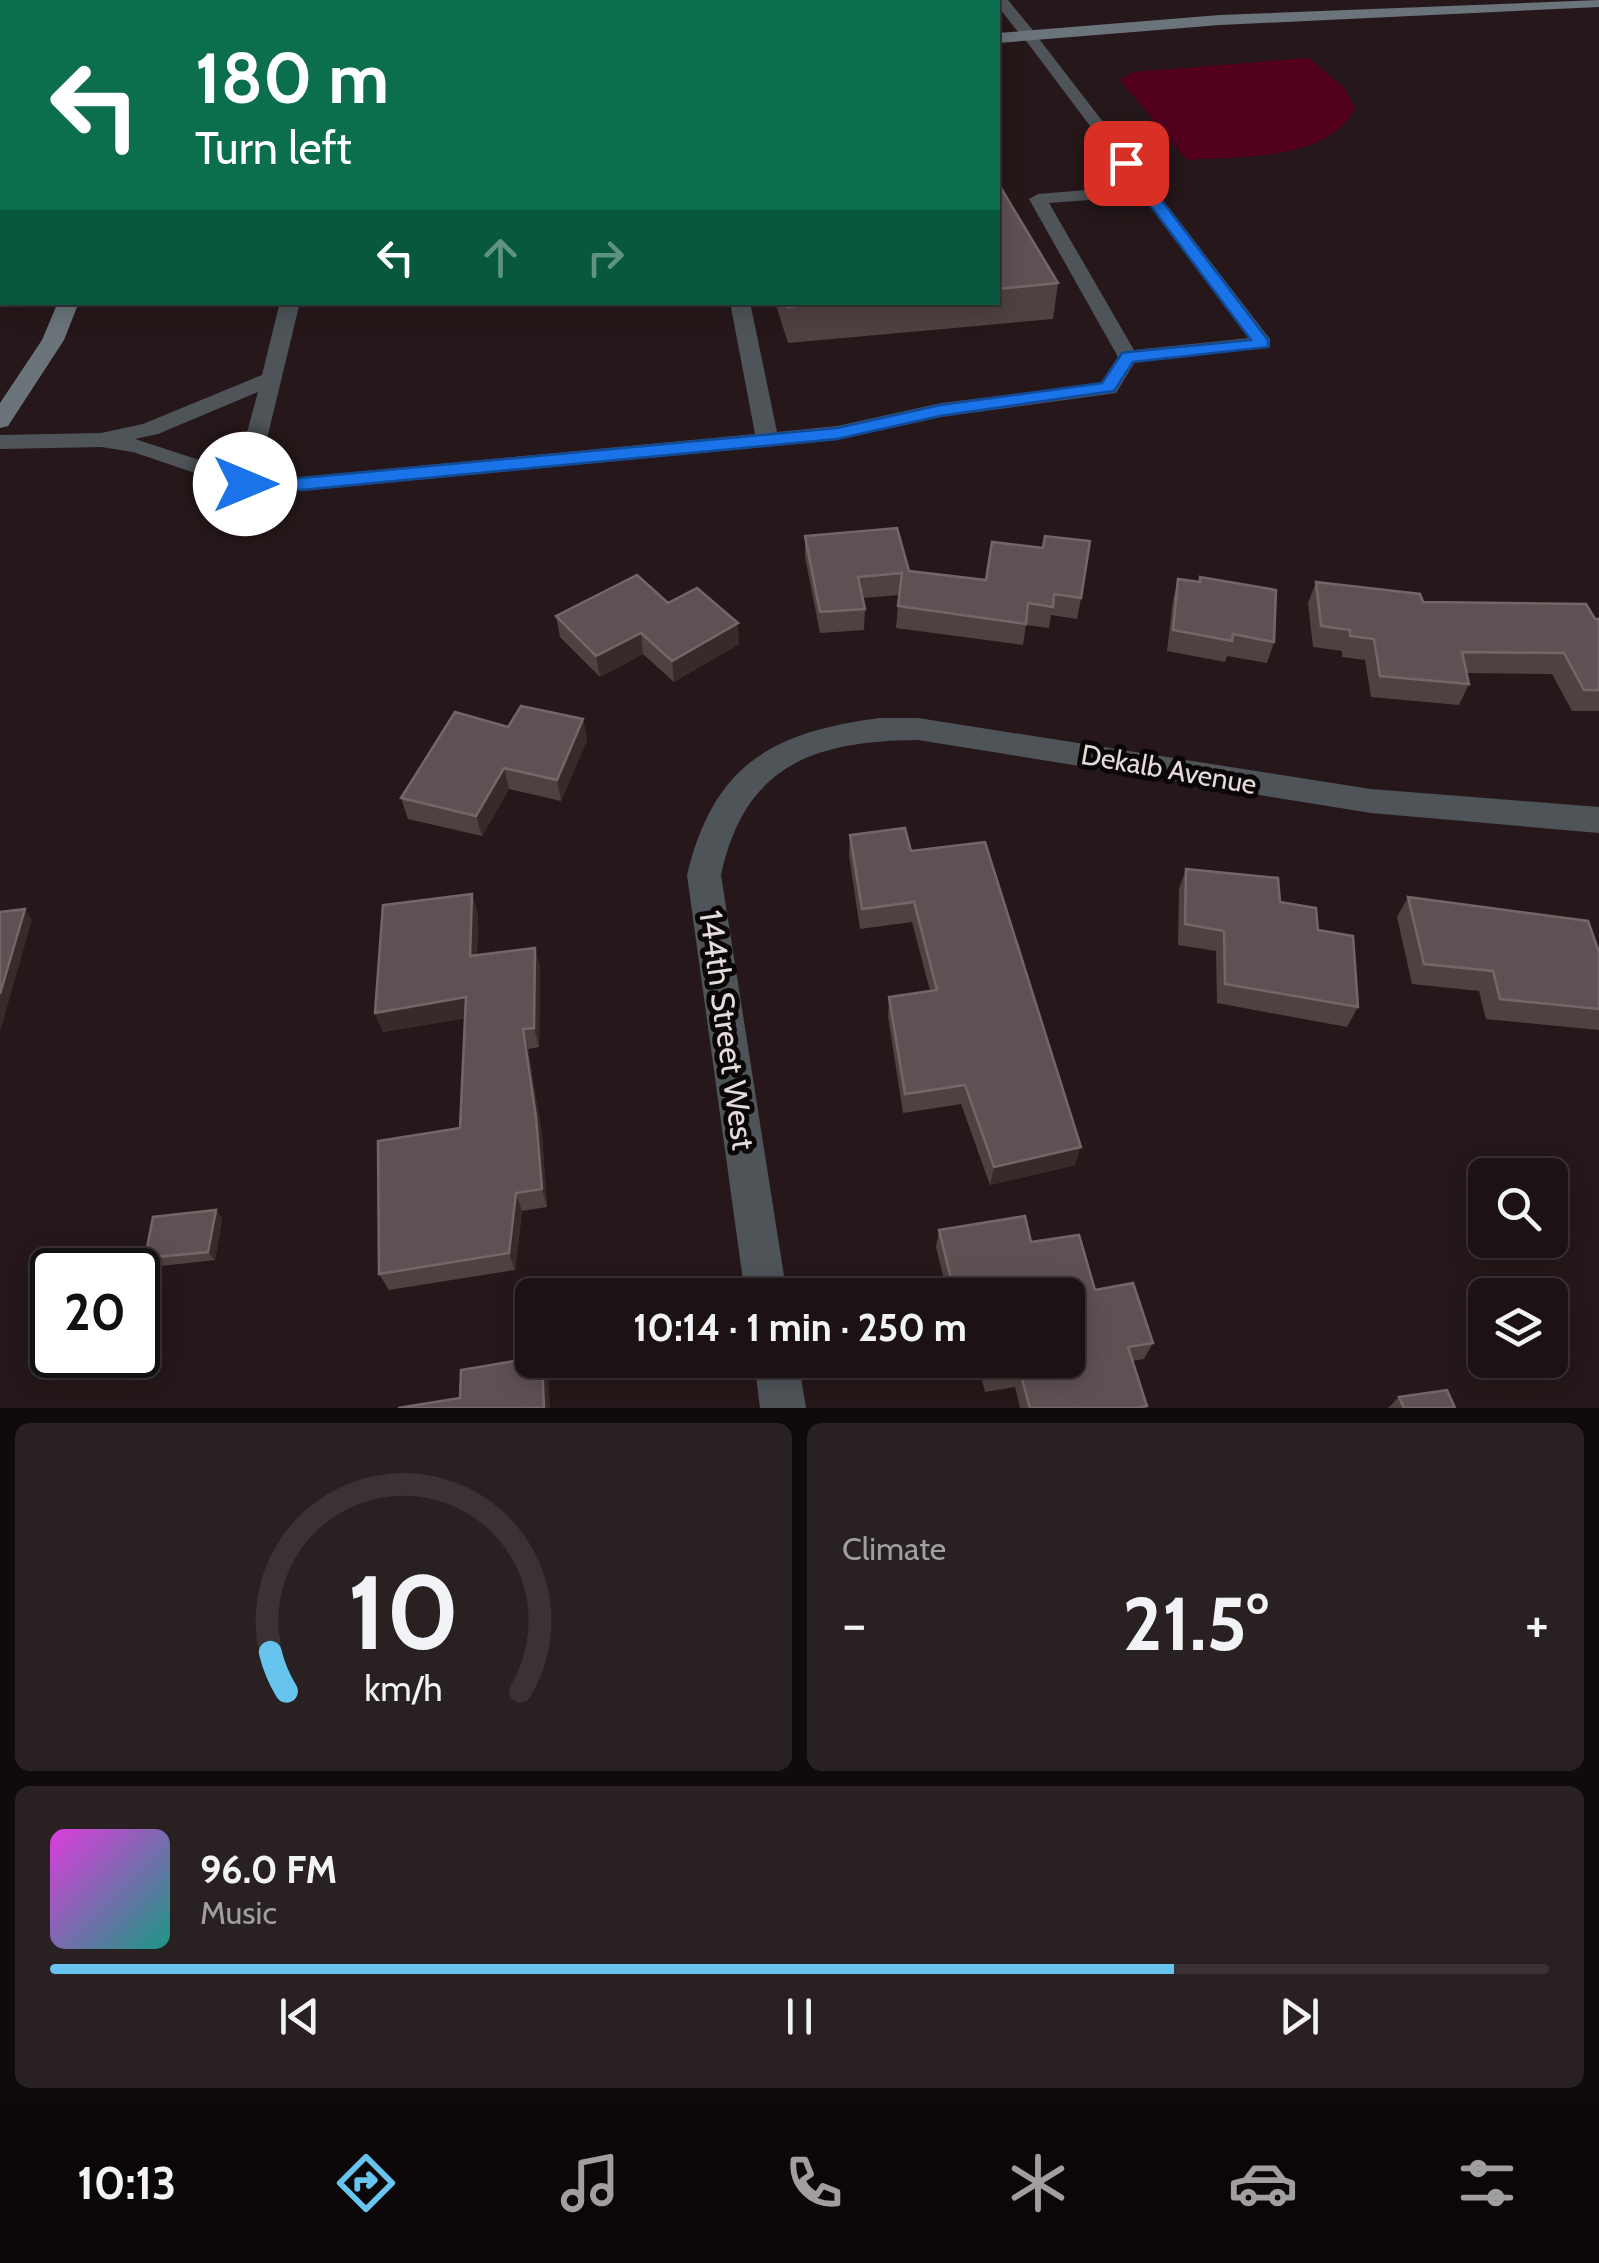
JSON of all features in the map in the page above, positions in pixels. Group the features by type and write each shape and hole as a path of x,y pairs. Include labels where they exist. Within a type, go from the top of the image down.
{"street":[{"path":"1000,0 1028,34"},
{"path":"1000,38 1220,20 1599,3"},
{"path":"0,422 53,340 68,305"},
{"name":"Dekalb Avenue","path":"752,778 783,755 816,740 856,730 906,728 1371,801 1599,820"},
{"name":"144th Street West","path":"752,778 718,822 704,875 763,1278"},
{"path":"779,1378 783,1408"}],"lane":[{"path":"1028,34 1262,344 1128,357"},
{"path":"1128,357 1038,199 1146,190"},
{"path":"245,484 289,305"},
{"path":"741,305 767,440"},
{"path":"0,442 101,440 137,446 245,484 301,484 837,433 940,410 1108,388 1128,357"},
{"path":"101,440 150,429 272,378"},
{"path":"184,462 178,436 202,410"}],"shaded area":[{"path":"1309,58 1345,89 1355,109 1342,126 1324,139 1280,153 1255,156 1187,160 1120,80 1133,72"}],"building":[{"path":"1000,186 1058,283 1000,289"},
{"path":"897,528 909,571 986,580 992,542 1043,548 1045,536 1090,541 1081,598 1054,594 1053,607 1028,603 1026,624 898,606 902,573 858,577 865,609 820,612 805,536"},
{"path":"637,575 668,603 697,588 738,623 672,661 641,633 596,656 556,616"},
{"path":"1200,577 1276,590 1274,642 1233,634 1232,641 1173,630 1178,579 1200,582"},
{"path":"1316,582 1420,594 1423,602 1586,604 1595,619 1599,619 1599,690 1584,690 1564,653 1462,652 1469,684 1380,676 1374,639 1350,636 1350,630 1321,626"},
{"path":"521,706 583,719 557,780 504,768 476,816 401,798 455,712 508,727"},
{"path":"905,828 911,851 985,842 1081,1147 994,1167 965,1085 905,1094 889,997 937,990 914,902 862,909 850,835"},
{"path":"1186,869 1278,878 1280,902 1316,908 1318,930 1353,936 1358,1007 1225,984 1224,931 1185,924"},
{"path":"472,894 470,956 535,948 534,1028 523,1029 542,1189 516,1193 509,1253 379,1274 378,1141 460,1128 466,997 375,1013 383,905"},
{"path":"1408,897 1588,921 1599,952 1599,1009 1500,999 1493,971 1424,964"},
{"path":"25,909 0,994 0,912"},
{"path":"216,1210 208,1252 160,1257 160,1248 147,1248 153,1217"},
{"path":"1025,1216 1031,1242 1079,1235 1095,1290 1133,1283 1153,1343 1128,1347 1147,1406 1030,1408 1022,1378 1085,1378 1085,1278 951,1278 939,1230"},
{"path":"515,1361 515,1378 543,1378 544,1408 398,1408 460,1398 461,1370"},
{"path":"1447,1390 1455,1408 1404,1408 1399,1397"}],"route":[{"path":"245,484 301,484 837,433 940,410 1108,388 1128,357 1262,344 1126,163"}]}
